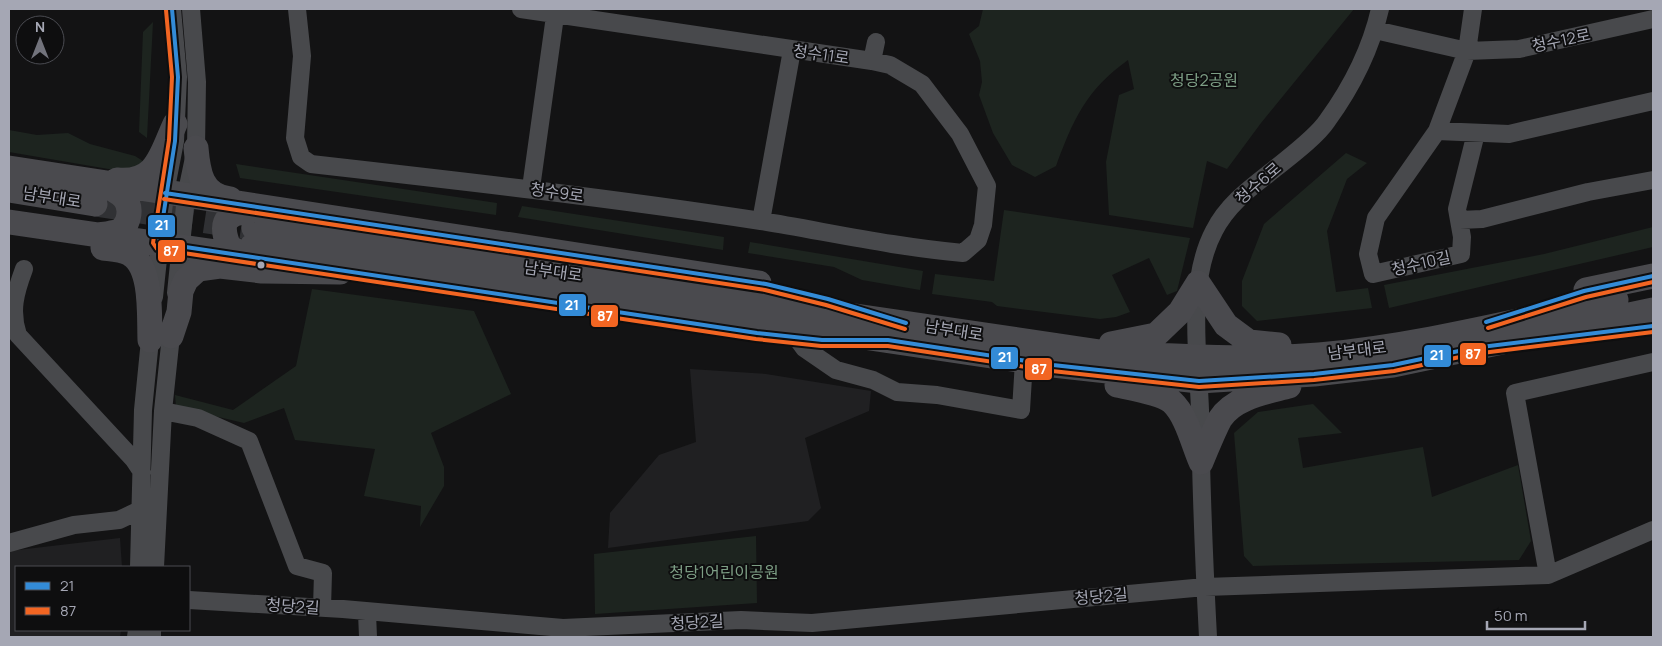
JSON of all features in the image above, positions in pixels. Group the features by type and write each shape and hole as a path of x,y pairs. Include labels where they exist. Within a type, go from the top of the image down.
{"highway":[{"path":"11,176 134,180 151,172 175,124"},
{"path":"196,148 200,178 210,189 226,199 241,201 255,235"},
{"name":"남부대로","path":"11,176 97,211"},
{"path":"9,223 97,211 176,195 255,235 350,272"},
{"name":"남부대로","path":"9,209 97,211"},
{"path":"97,211 170,245 255,235 766,284 828,298 889,330"},
{"path":"9,223 50,238 119,250 131,254 140,263 146,278 161,338"},
{"name":"남부대로","path":"255,235 1051,355 1198,369 1353,360 1392,365 1653,310"},
{"path":"161,338 179,312 184,285 192,273 198,269 220,266 262,270 350,272 757,333 822,340 889,330"},
{"path":"1450,334 1584,290 1653,276"},
{"path":"1051,355 1156,335 1180,312 1198,283 1226,325 1248,342 1353,360"},
{"name":"남부대로","path":"1353,360 1450,334 1653,293"},
{"path":"1473,348 1653,326"},
{"name":"남부대로","path":"889,330 1024,361 1051,355"},
{"path":"1051,355 1095,381 1137,389 1172,402 1184,420 1201,462"},
{"path":"1201,462 1221,417 1238,403 1353,360"}],"street":[{"path":"155,566 163,411 161,338 176,195 175,124 178,77 172,9"},
{"path":"176,195 196,148 198,82 191,9"},
{"name":"청수9로","path":"297,9 302,56 295,138 301,157 310,164 531,188 761,221 919,249 963,253"},
{"name":"청수11로","path":"521,9 556,11 890,65 922,84 960,134 987,186 978,240 963,253"},
{"name":"청수6로","path":"1198,369 1198,283 1203,258 1214,231 1227,210 1250,187 1277,167 1326,123 1354,77 1375,30 1380,9"},
{"path":"1467,51 1473,9"},
{"path":"531,188 556,11"},
{"name":"청수12로","path":"1375,30 1467,51 1519,49 1653,19"},
{"path":"872,61 876,42"},
{"path":"761,221 792,50"},
{"name":"청수10길","path":"1460,220 1461,254 1373,274 1368,254 1376,218 1437,131 1467,51"},
{"path":"1437,131 1509,134 1653,101"},
{"path":"1476,133 1457,209 1460,220 1482,219 1588,192 1653,180"},
{"path":"24,269 13,308 13,320 18,335 134,460 142,472"},
{"path":"796,337 804,348 836,370 873,380 897,392 937,396 1021,410 1024,361"},
{"path":"139,566 143,410 161,338"},
{"path":"1653,362 1515,393 1548,575 1653,530"},
{"path":"1198,369 1208,637"},
{"path":"163,411 198,418 249,441 297,566 323,572 322,608"},
{"path":"9,543 74,525 119,520 140,510"},
{"name":"청당2길","path":"190,600 322,608 563,628 741,620 812,623 1205,587 1548,575"},
{"path":"367,612 368,637"}],"shaded area":[{"path":"690,369 766,374 871,391 869,411 805,438 821,508 808,521 608,548 610,513 659,455 696,442"},
{"path":"120,538 122,566 15,566 15,631 121,631 120,637 9,637 9,551"}],"green space":[{"name":"청당2공원","path":"983,9 1354,9 1261,123 1227,169 1207,161 1193,228 1109,215 1106,162 1119,95 1134,89 1128,60 1101,83 1091,95 1075,120 1056,166 1035,177 1012,165 993,133 979,95 982,82 980,61 969,34 979,26"},
{"path":"153,22 147,138 139,132 143,32"},
{"path":"9,130 37,135 68,133 90,144 135,156 146,163 126,172 9,152"},
{"path":"1346,153 1367,163 1347,179 1327,231 1336,292 1368,288 1372,308 1257,321 1242,306 1242,281 1264,224"},
{"path":"236,164 497,203 496,215 240,178"},
{"path":"522,206 724,237 723,250 518,217"},
{"path":"1004,210 1190,238 1177,291 1167,295 1149,258 1112,275 1130,312 1116,317 1100,319 997,306 992,302 932,294 935,274 994,281"},
{"path":"1653,227 1653,247 1389,308 1384,285 1544,254"},
{"path":"750,242 923,271 920,290 862,280 834,267 748,253"},
{"path":"312,289 474,311 511,394 431,433 444,467 444,486 420,527 421,506 364,496 375,449 295,440 284,408 244,423 176,407 175,395 233,410 296,366"},
{"path":"1313,404 1342,433 1298,438 1303,468 1423,447 1432,497 1518,465 1531,541 1519,560 1253,566 1244,556 1234,433 1258,412"},
{"name":"청당1어린이공원","path":"756,536 757,603 595,614 594,554"}],"tunnel":[{"path":"95,204 247,227"}],"transit line":[{"name":"21","path":"172,9 178,77 175,141 159,243 757,333 822,340 888,340 1053,365 1199,381 1314,374 1393,365 1473,348 1653,326"},
{"name":"87","path":"166,10 172,77 169,140 153,243 157,249 756,339 821,346 888,346 1052,371 1199,387 1314,380 1394,371 1474,354 1653,332"},
{"name":"21","path":"165,193 766,284 828,299 906,323"},
{"name":"87","path":"164,199 765,290 826,305 905,329"},
{"name":"21","path":"1486,322 1584,291 1653,276"},
{"name":"87","path":"1488,328 1586,297 1653,282"}]}
